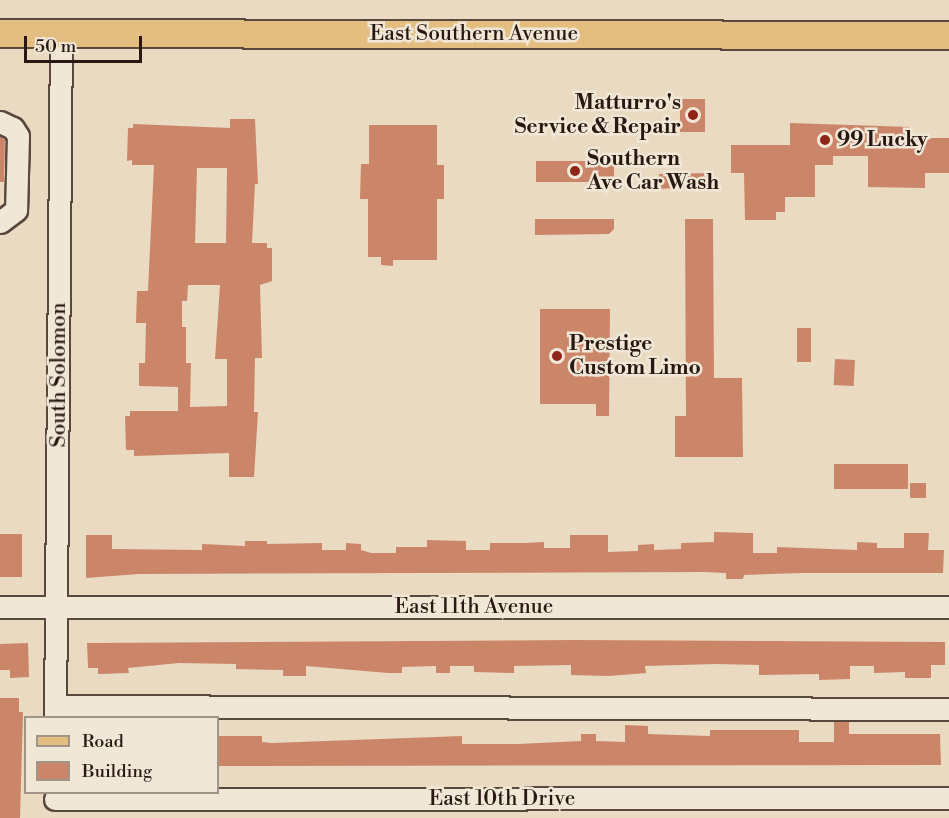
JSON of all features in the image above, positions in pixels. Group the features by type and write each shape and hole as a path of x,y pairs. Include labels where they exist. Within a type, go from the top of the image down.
{"main road":[{"name":"East Southern Avenue","path":"0,33 949,35"}],"street":[{"name":"South Solomon","path":"56,712 62,33"},
{"path":"0,122 13,128 18,136 16,210 0,222"},
{"name":"East 11th Avenue","path":"0,607 949,606"},
{"path":"56,712 949,709"},
{"name":"East 10th Drive","path":"55,803 949,798"}],"building":[{"name":"Matturro's Service & Repair","path":"680,99 705,99 705,132 680,132"},
{"path":"230,119 255,119 258,184 255,184 252,243 267,243 267,248 272,248 272,281 260,285 262,358 255,358 254,412 258,412 254,477 229,477 229,453 134,456 134,450 126,450 125,416 130,416 130,411 178,411 178,387 139,386 139,363 145,363 146,323 136,323 137,291 148,291 154,165 132,165 132,160 127,161 128,128 133,128 133,124 230,128","holes":["197,168 227,168 226,243 195,243","188,285 220,285 215,359 227,359 227,406 190,407 191,363 186,363 186,327 182,327 182,301 187,301"]},
{"path":"790,123 910,127 910,138 949,138 949,173 925,173 925,188 868,187 868,156 833,156 833,165 815,165 815,197 785,197 785,212 776,212 776,220 745,220 744,173 731,173 731,145 790,145"},
{"path":"369,125 437,125 437,165 444,165 444,199 437,199 437,260 393,260 393,266 381,265 381,257 368,257 368,199 360,199 361,164 369,164"},
{"path":"0,136 5,140 4,182 0,182"},
{"name":"Southern Ave Car Wash","path":"536,161 614,161 614,182 536,182"},
{"path":"712,173 711,186 659,189 659,174"},
{"path":"535,219 614,219 614,229 609,234 535,235"},
{"path":"685,219 713,219 714,378 742,378 743,457 675,457 675,416 686,416"},
{"path":"540,309 610,309 609,416 596,416 596,404 540,404"},
{"path":"797,328 811,328 811,362 797,362"},
{"path":"835,359 855,360 854,386 834,385"},
{"path":"834,464 908,464 908,489 834,489"},
{"path":"910,483 926,483 926,498 910,498"},
{"path":"714,532 753,533 753,553 777,553 777,547 857,550 857,542 877,543 877,548 904,548 904,533 929,533 928,550 944,550 943,573 801,573 744,575 743,579 726,579 726,573 704,572 139,574 86,578 86,535 112,535 112,549 202,550 202,544 245,546 245,541 267,541 267,544 322,543 322,550 346,550 346,543 361,544 361,550 371,553 396,553 396,547 427,547 427,540 466,541 466,550 490,550 490,543 544,542 544,548 570,548 570,535 608,535 608,552 638,551 638,545 654,544 654,550 681,549 681,543 714,542"},
{"path":"0,534 22,534 22,577 0,577"},
{"path":"572,640 945,642 945,665 931,665 931,678 905,678 905,672 874,673 874,666 850,666 850,679 819,680 819,674 759,675 759,665 716,664 645,666 646,673 609,676 571,675 571,665 514,666 514,673 474,672 474,666 450,666 450,673 436,673 436,666 402,667 402,673 388,673 306,666 306,676 283,676 283,670 236,669 236,664 179,663 128,668 129,673 98,674 98,668 88,668 87,643"},
{"path":"28,643 29,677 10,678 10,670 0,670 0,644"},
{"path":"0,698 19,698 19,712 23,712 20,818 0,818"},
{"path":"834,721 849,721 849,734 940,734 941,765 219,766 219,736 262,736 262,742 272,743 462,736 462,744 518,744 581,741 581,734 596,734 596,741 625,742 625,725 648,726 648,734 710,736 710,730 799,730 799,742 834,742"}],"place":[{"name":"Matturro's Service & Repair","path":"693,115"},
{"name":"99 Lucky","path":"825,140"},
{"name":"Southern Ave Car Wash","path":"575,171"},
{"name":"Prestige Custom Limo","path":"557,356"}]}
